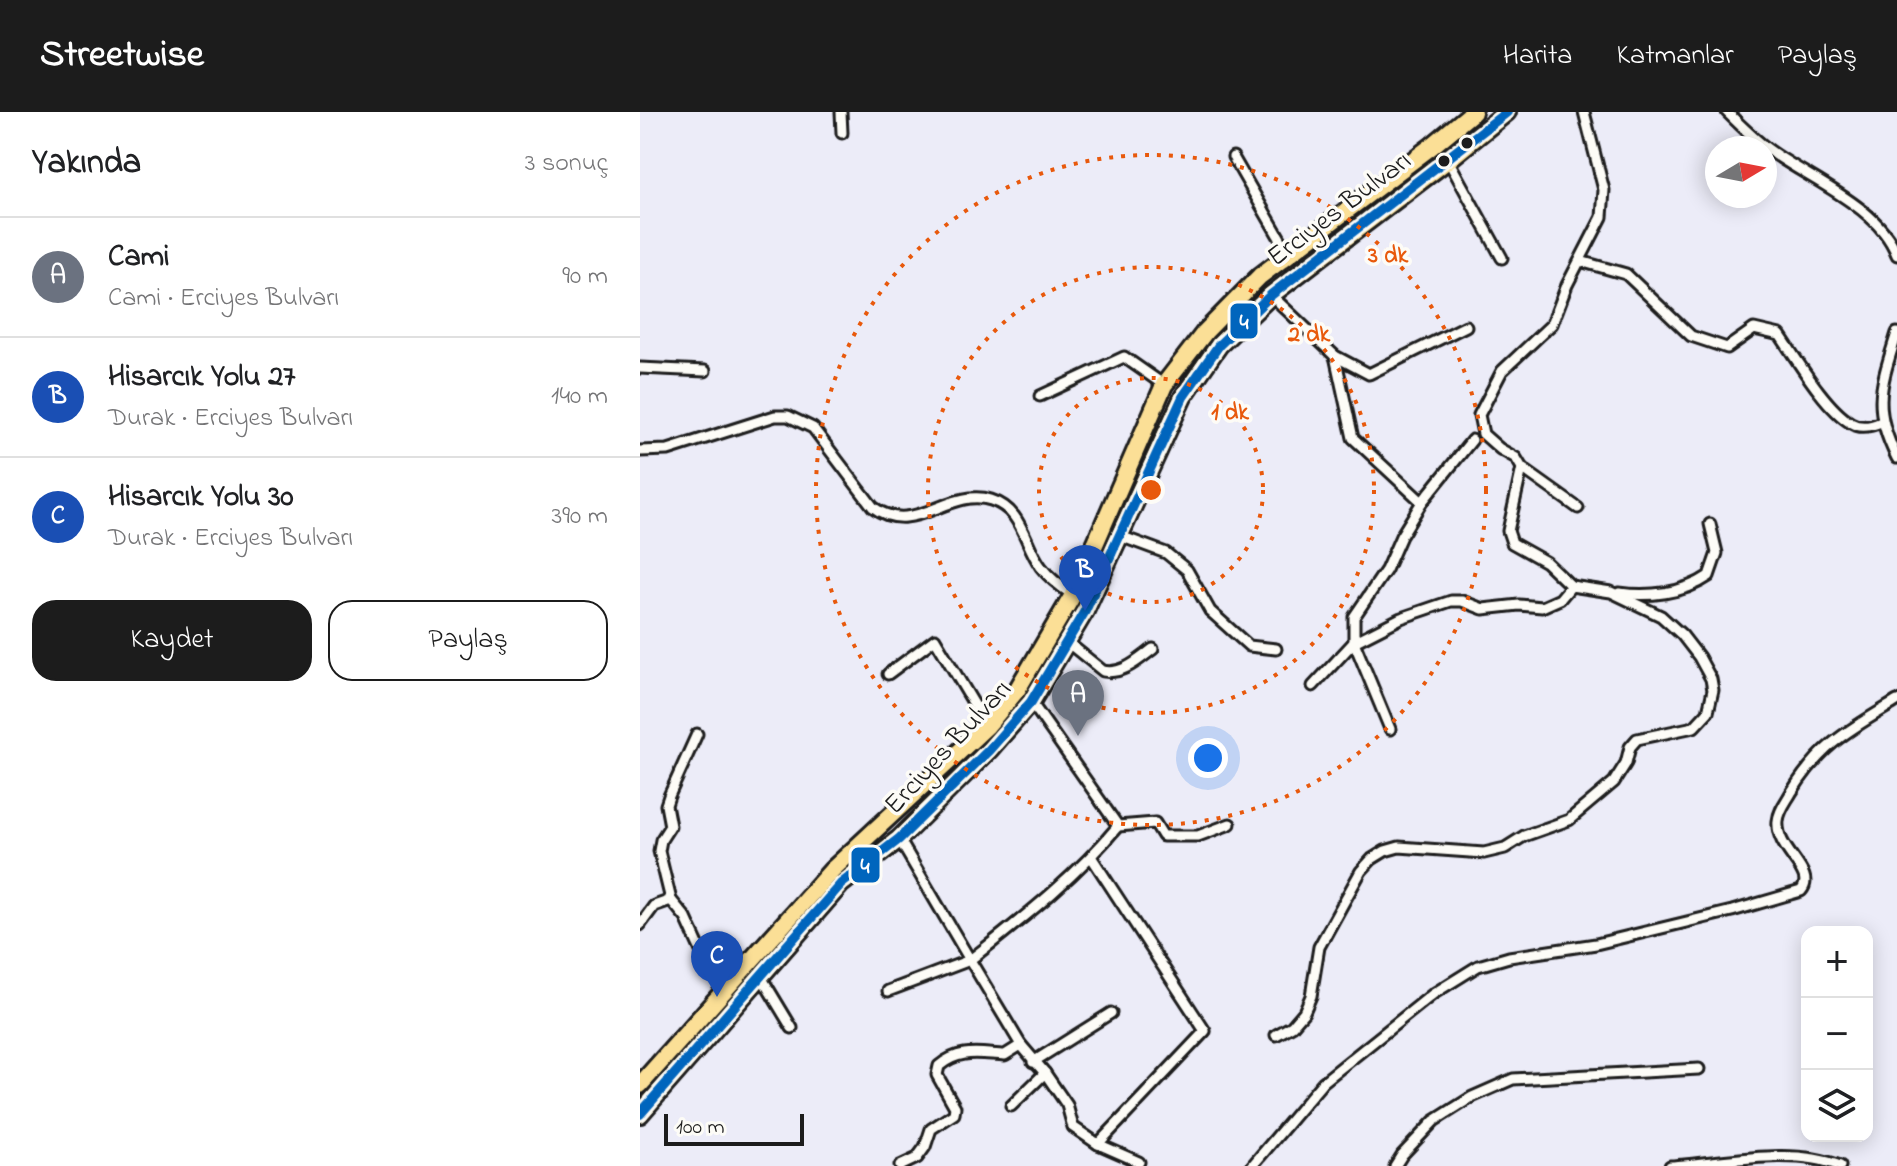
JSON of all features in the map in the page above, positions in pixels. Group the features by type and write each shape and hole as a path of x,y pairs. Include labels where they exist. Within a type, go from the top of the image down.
{"highway":[{"name":"Erciyes Bulvarı","path":"640,1085 832,870 987,726 1017,690 1073,595 1164,385 1205,332 1251,283 1473,112"},
{"name":"Erciyes Bulvarı","path":"640,1114 841,884 899,839 989,750 1031,702 1085,611 1183,397 1219,345 1271,295 1507,112"}],"street":[{"path":"841,112 842,133"},
{"path":"1578,508 1522,468 1516,458 1483,434 1479,415 1502,371 1552,324 1602,217 1604,190 1584,112"},
{"path":"1727,112 1768,149 1877,222 1892,241 1897,255"},
{"path":"1233,157 1289,254"},
{"path":"1448,160 1502,258"},
{"path":"1580,261 1626,274 1691,336 1727,348 1754,329 1780,335 1819,392 1850,423 1871,426 1881,422"},
{"path":"1271,295 1335,356 1369,374 1466,326"},
{"path":"1897,333 1879,399 1881,422 1897,458"},
{"path":"1335,356 1353,438 1422,502"},
{"path":"1040,396 1124,357 1164,385"},
{"path":"640,368 705,371"},
{"path":"640,451 668,450 775,416 801,420 813,428 873,507 882,514 905,518 962,499 986,498 1002,504 1015,514 1040,566 1073,595"},
{"path":"1390,729 1354,642 1354,617 1386,570 1401,536 1422,502 1472,440"},
{"path":"1522,468 1508,531 1509,539 1546,562 1571,586 1644,596 1665,593 1703,580 1713,570 1717,553 1710,524"},
{"path":"1120,536 1166,553 1187,570 1210,611 1249,646 1276,649"},
{"path":"1313,686 1354,642 1401,618 1451,601 1462,601 1483,609 1519,605 1542,607 1560,599 1571,586"},
{"path":"1276,1035 1292,1026 1304,1012 1311,996 1319,947 1361,871 1372,859 1399,847 1484,853 1505,848 1524,836 1544,831 1580,812 1621,773 1630,747 1637,739 1694,727 1702,721 1712,702 1713,690 1711,679 1699,657 1682,635 1661,616 1611,592"},
{"path":"888,674 935,639 987,726"},
{"path":"1066,641 1109,673 1122,670 1153,649"},
{"path":"1252,1166 1323,1082 1433,994 1478,966 1509,957 1596,944 1801,891 1806,885 1806,877 1779,835 1780,811 1801,776 1823,749 1897,701"},
{"path":"1031,702 1118,826"},
{"path":"697,734 669,796 666,805 670,826 659,845 671,900 686,918 711,973 725,988"},
{"path":"888,991 970,960 1051,896 1092,858 1118,826 1155,823 1163,836 1198,836 1230,824"},
{"path":"899,839 1021,1045 1067,1105 1073,1127 1098,1144 1139,1162"},
{"path":"1092,858 1205,1031 1098,1144"},
{"path":"640,925 654,906 671,900"},
{"path":"760,975 792,1028"},
{"path":"1033,1062 1111,1013"},
{"path":"900,1166 922,1153 931,1129 954,1114 955,1107 937,1075 939,1066 958,1054 985,1052 1005,1055 1021,1045"},
{"path":"1395,1166 1434,1121 1472,1097 1513,1079 1699,1069"},
{"path":"1011,1106 1045,1073"},
{"path":"1670,1166 1772,1157 1826,1160 1840,1166"}],"transit line":[{"name":"4","path":"640,1114 841,884 899,839 989,750 1031,702 1085,611 1183,397 1219,345 1271,295 1507,112"}],"place":[{"name":"Hisarcık Yolu 27","path":"1085,611"},
{"name":"Cami","path":"1078,736"},
{"name":"Hisarcık Yolu 30","path":"717,997"}]}
